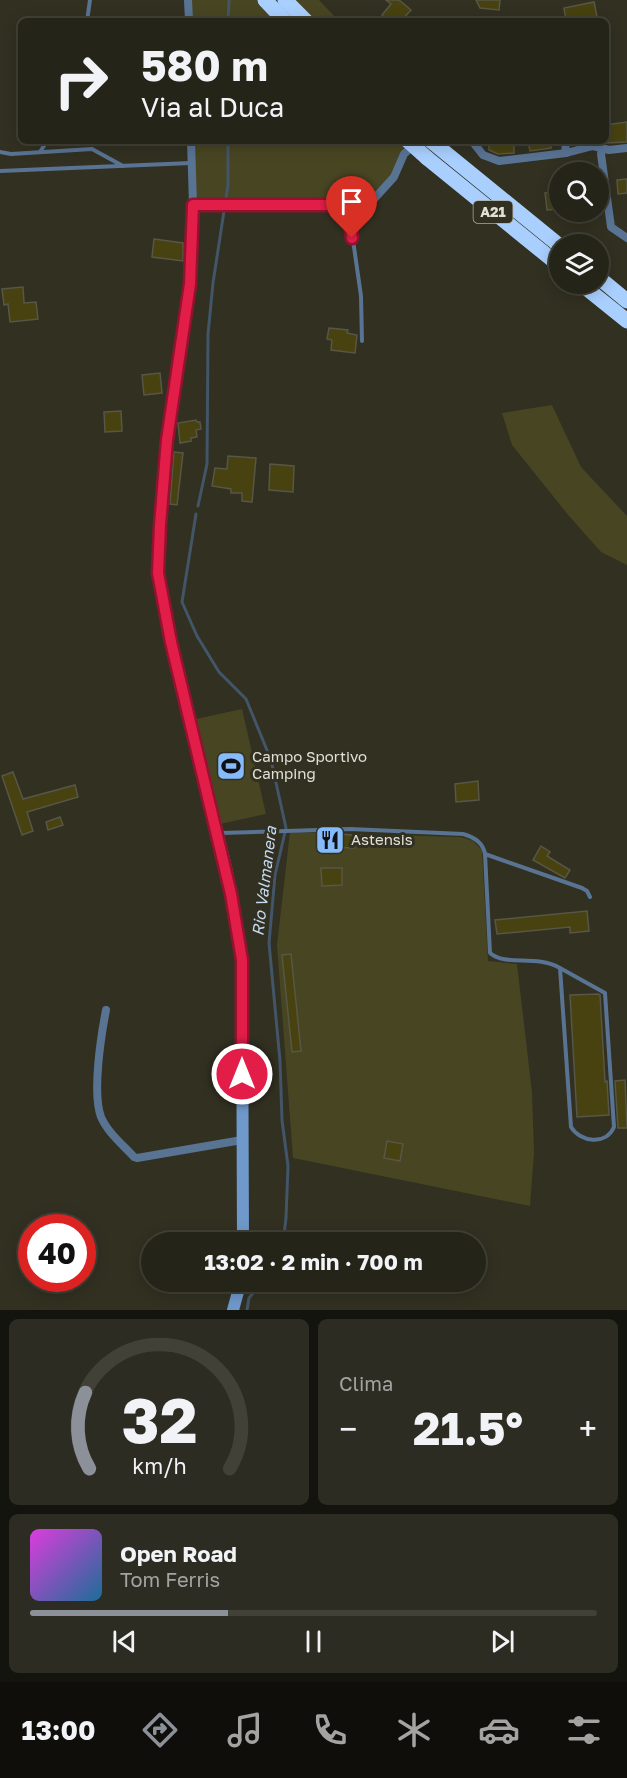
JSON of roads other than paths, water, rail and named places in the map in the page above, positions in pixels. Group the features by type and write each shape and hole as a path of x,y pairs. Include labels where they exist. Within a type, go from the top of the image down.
{"highway":[{"path":"265,0 282,18"},
{"path":"285,0 303,18"},
{"name":"A21","path":"417,144 432,149 549,238"},
{"name":"A21","path":"432,149 549,256"},
{"path":"609,287 627,301"},
{"path":"593,294 627,321"}],"street":[{"path":"188,0 189,18"},
{"path":"191,144 193,205 190,284 167,440 158,573 171,642 227,872 242,960 243,1232"},
{"path":"193,205 348,205 374,199 394,177 404,154 416,144"},
{"path":"474,144 483,155 499,161 566,153 593,146 602,149 627,148"},
{"path":"564,144 566,153"},
{"path":"602,149 611,227 627,238"},
{"path":"106,1010 98,1073 100,1112 112,1133 134,1157 242,1140"},
{"path":"233,1310 238,1292"}],"lane":[{"path":"87,18 90,0"},
{"path":"40,152 45,144"},
{"path":"0,152 11,154 92,149 124,166"},
{"path":"0,171 192,163"},
{"path":"348,205 361,296 362,341"},
{"path":"217,833 350,829 463,834 477,840 483,846 484,854 490,953 506,960 544,961 560,968 605,993 614,1127 606,1138 586,1139 575,1134 571,1126 560,968"},
{"path":"484,854 582,888 590,897"}],"waterway":[{"name":"Rio Valmanera","path":"228,18 229,0"},
{"name":"Rio Valmanera","path":"198,506 207,464 208,334 213,283 228,185 228,144"},
{"name":"Rio Valmanera","path":"196,514 182,602 197,636 219,672 246,699 271,760 286,828 275,875 269,943 280,1061 282,1120 288,1166 284,1232"},
{"name":"Rio Valmanera","path":"247,1310 249,1298 254,1292"}],"place":[{"name":"Campo Sportivo Camping","path":"231,766"},
{"name":"Astensis","path":"330,840"}]}
